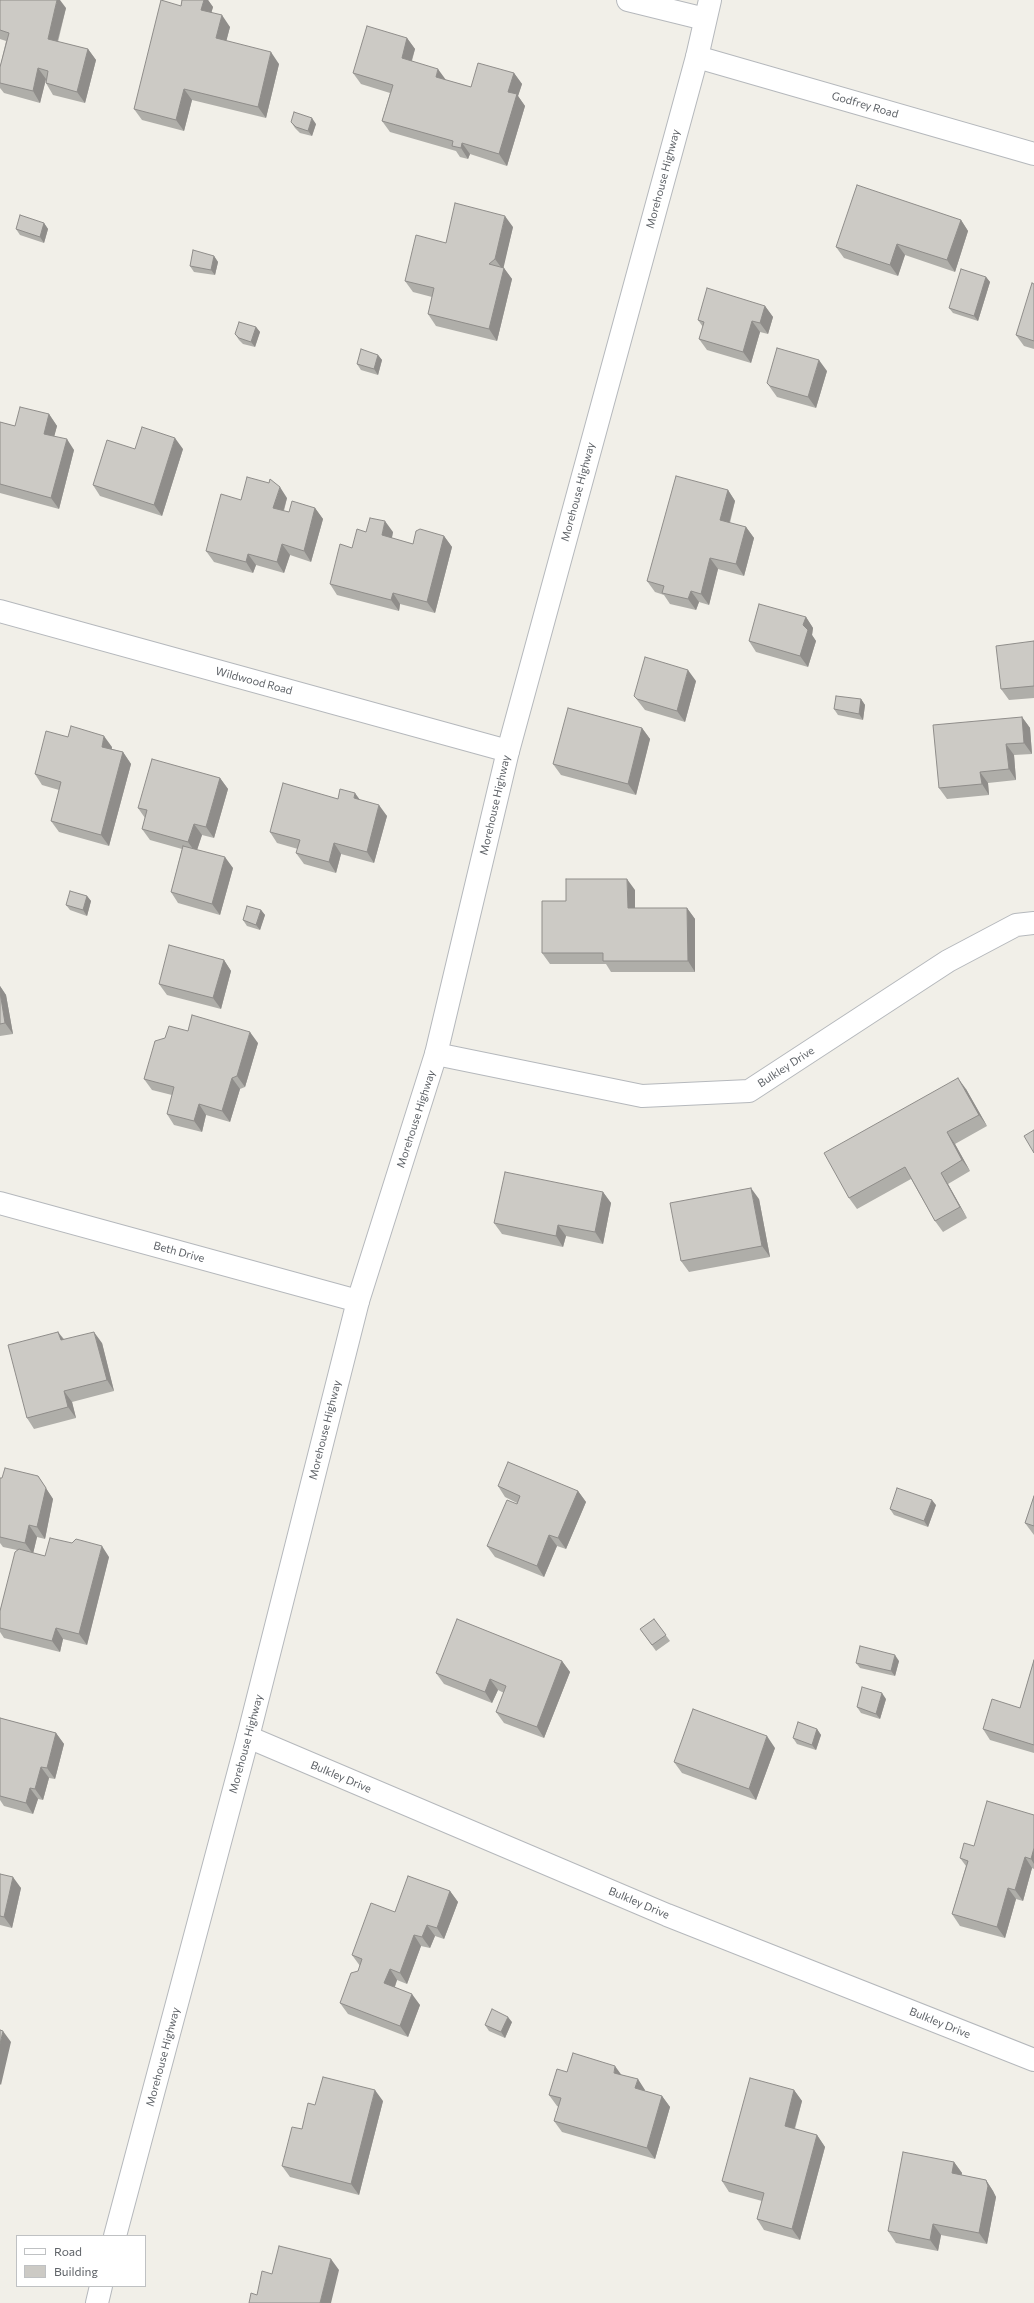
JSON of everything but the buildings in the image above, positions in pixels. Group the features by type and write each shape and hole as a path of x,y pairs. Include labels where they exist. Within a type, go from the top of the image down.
{"street":[{"path":"628,0 708,9"},
{"name":"Morehouse Highway","path":"115,2235 248,1737 358,1301 436,1054 508,750 697,57 708,9"},
{"name":"Godfrey Road","path":"697,57 1034,154"},
{"name":"Wildwood Road","path":"0,611 508,750"},
{"name":"Bulkley Drive","path":"436,1054 642,1096 749,1090 948,961 1016,925 1034,923"},
{"name":"Beth Drive","path":"0,1203 358,1301"},
{"name":"Bulkley Drive","path":"248,1737 667,1915 1034,2060"},
{"path":"97,2303 101,2287"}]}
